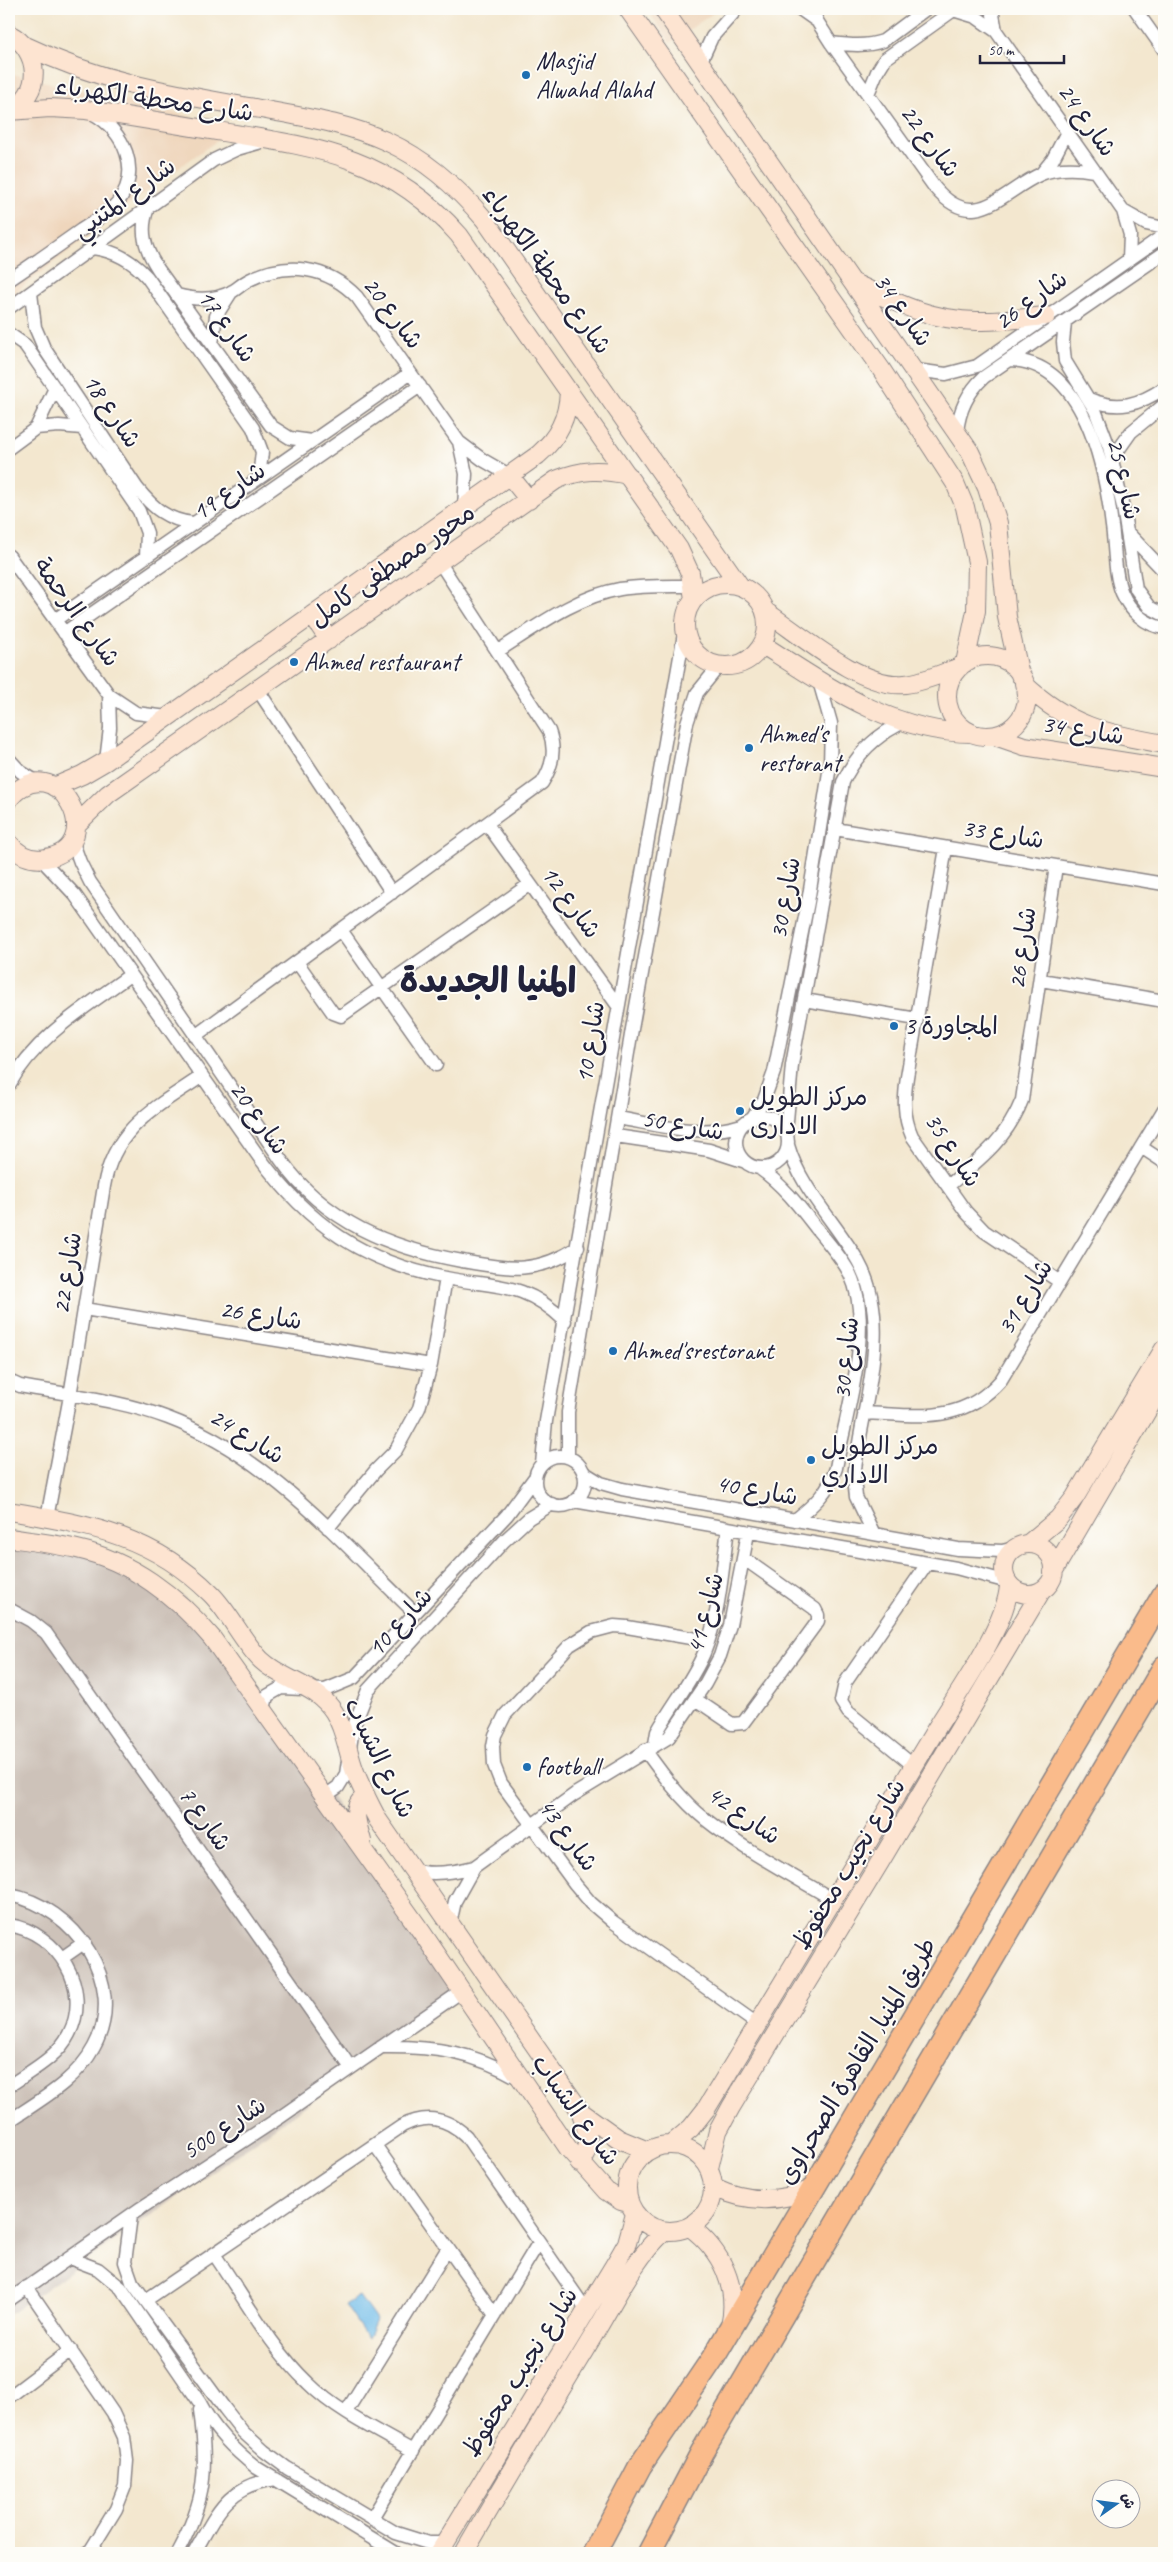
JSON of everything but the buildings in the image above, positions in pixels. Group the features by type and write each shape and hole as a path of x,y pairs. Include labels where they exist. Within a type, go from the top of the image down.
{"highway":[{"name":"طريق المنيا, القاهرة الصحراوى","path":"594,2553 640,2466 730,2330 1164,1594"},
{"path":"649,2553 702,2452 1164,1667"}],"street":[{"name":"شارع 34","path":"628,9 881,369 955,483 965,507 977,562 976,611 962,665"},
{"name":"شارع 34","path":"663,9 915,370 957,432 979,470 993,506 1001,544 1007,617 1022,680 1049,706 1087,727 1108,734 1162,742"},
{"path":"700,63 712,37 737,9"},
{"name":"شارع 22","path":"800,9 815,15 831,43 935,188 942,197 955,205 976,209 991,205 1041,174 1053,159 1067,132"},
{"path":"831,43 859,45 875,43 926,9"},
{"name":"شارع 24","path":"992,9 996,31"},
{"path":"1135,9 1164,50"},
{"path":"868,94 877,72 885,59 954,10"},
{"name":"شارع 24","path":"954,10 976,17 996,31 1123,211 1130,235 1129,259"},
{"path":"903,25 913,38"},
{"path":"9,110 23,100 34,79 33,62 15,37"},
{"name":"شارع محطة الكهرباء","path":"15,37 84,72 132,86 307,118 370,134 397,146 431,167 469,201 521,271 740,586"},
{"name":"شارع محطة الكهرباء","path":"9,110 50,108 86,110 301,145 367,166 413,192 450,224 497,287 679,549 694,592"},
{"path":"9,280 116,204 126,188 130,171 127,152 118,135 103,120 86,110"},
{"path":"301,145 307,118"},
{"name":"شارع المتنبي","path":"9,308 225,154 248,145 272,140"},
{"name":"شارع 22","path":"1041,174 1073,169 1094,171"},
{"name":"شارع 17","path":"148,208 144,219 144,239 150,257 158,269 254,403 277,431 298,440 312,441"},
{"name":"شارع 24","path":"1123,211 1146,224 1164,228"},
{"path":"783,232 806,216"},
{"path":"88,225 97,245"},
{"name":"شارع 26","path":"957,432 961,412 969,394 990,366 1046,316 1164,235"},
{"name":"شارع 17","path":"97,245 134,264 147,277 242,412 253,428 260,444 262,460 259,478"},
{"name":"شارع 26","path":"915,370 946,374 990,366 1010,360 1164,253"},
{"name":"شارع 20","path":"177,295 205,298 232,291 248,280 278,271 302,268 325,274 345,286 357,297 459,442 483,460 509,475"},
{"path":"147,277 158,269"},
{"path":"497,287 521,271"},
{"path":"852,282 909,308 942,318 993,321 1046,316"},
{"name":"شارع 20","path":"212,344 216,316 232,291"},
{"name":"شارع 18","path":"31,293 32,316 44,348 133,491 146,526 148,542 146,557"},
{"name":"شارع 25","path":"1065,322 1063,342 1065,361 1098,454 1108,497 1121,592 1132,609 1144,620 1164,628"},
{"name":"شارع 18","path":"9,334 32,355 82,428 133,491 165,516 193,524"},
{"path":"32,355 44,348"},
{"name":"شارع 25","path":"1010,360 1039,365 1089,399 1100,422 1112,459 1127,532 1131,566 1139,596 1149,607 1164,615"},
{"name":"شارع 19","path":"55,620 410,372"},
{"name":"شارع 19","path":"64,633 420,386"},
{"path":"9,448 36,428 55,388"},
{"path":"1089,399 1118,406 1147,400 1164,388"},
{"name":"محور مصطفى كامل","path":"9,797 28,785 47,785 82,775 106,761 538,455 555,438 566,416 569,391"},
{"path":"1112,459 1131,432 1161,408 1147,400"},
{"path":"242,412 254,403"},
{"path":"36,428 59,426 82,428"},
{"name":"شارع 20","path":"459,442 466,474 464,507"},
{"name":"محور مصطفى كامل","path":"40,859 59,854 74,832 108,794 556,480 580,471 606,469 628,475"},
{"path":"509,475 529,500"},
{"path":"242,490 252,503"},
{"path":"1127,532 1164,571"},
{"name":"شارع الرحمة","path":"9,556 109,695 136,713 167,717"},
{"path":"196,1036 542,783 547,774 553,756 549,731 440,563"},
{"path":"1117,568 1131,566"},
{"path":"498,651 566,609 600,594 637,586 694,592 715,585 728,584 740,586 759,600 765,611 767,634 763,645 749,660 729,666 719,666 706,661 696,653 688,641 685,628 694,592"},
{"path":"763,645 848,698 904,722 932,731 995,736 1014,725 1021,716 1026,695 1022,680 1009,664 995,658 974,658 962,665 917,682 881,683 859,674 765,611"},
{"path":"312,614 329,640"},
{"name":"شارع 10","path":"542,1464 551,1397 685,628"},
{"path":"962,665 952,677 947,690 947,703 956,721 972,733"},
{"name":"شارع 10","path":"568,1457 567,1424 570,1401 616,1136 632,1029 687,722 698,693 719,666"},
{"name":"شارع 30","path":"747,1121 764,1100 774,1072 808,902 830,766 831,723 819,681"},
{"path":"258,690 392,894"},
{"name":"شارع الرحمة","path":"106,761 110,728 109,695"},
{"name":"شارع 30","path":"874,1534 856,1497 854,1478 875,1342 875,1316 868,1282 858,1262 794,1162 787,1138 791,1075 843,782 848,772 871,742 904,722"},
{"name":"شارع 34","path":"995,736 1024,746 1164,768"},
{"path":"9,759 21,772 62,792 74,806 74,832"},
{"path":"830,766 848,772"},
{"name":"شارع 12","path":"487,824 618,1006"},
{"name":"شارع 33","path":"835,829 1164,884"},
{"name":"شارع 20","path":"74,832 80,862 90,882 286,1167 314,1197 347,1222 365,1232 390,1244 426,1254 504,1268 525,1268 553,1262 578,1247"},
{"path":"9,843 16,859 40,859"},
{"name":"شارع 35","path":"946,848 907,1077 905,1115 912,1136 948,1186 984,1231 1060,1282"},
{"name":"شارع 20","path":"40,859 75,895 241,1132 289,1196 326,1228 370,1254 393,1264 446,1278 498,1284 521,1291 545,1303 565,1321"},
{"name":"شارع 26","path":"948,1186 1000,1141 1017,1114 1027,1080 1056,866"},
{"path":"297,962 335,1015 343,1015 530,884"},
{"path":"342,930 436,1065"},
{"path":"9,1085 41,1042 59,1026 130,975"},
{"path":"1040,980 1164,1001"},
{"path":"804,1000 917,1019"},
{"path":"615,1026 632,1029"},
{"path":"774,1072 791,1075"},
{"name":"شارع 22","path":"47,1518 70,1396 106,1172 117,1146 142,1118 202,1076"},
{"name":"شارع 31","path":"864,1413 933,1416 961,1410 976,1403 1001,1380 1164,1109"},
{"path":"768,1117 782,1125 787,1138 786,1151 778,1163 766,1168 759,1168 743,1161 735,1143 747,1121 768,1117"},
{"name":"شارع 50","path":"618,1118 702,1132 720,1131 747,1121"},
{"path":"241,1132 255,1122"},
{"name":"شارع 50","path":"616,1136 709,1150 743,1161"},
{"path":"1142,1147 1164,1162"},
{"name":"شارع 30","path":"759,1168 781,1185 799,1207 850,1274 859,1299 861,1338 834,1476 826,1491 795,1520"},
{"path":"799,1207 814,1195"},
{"path":"521,1291 525,1268"},
{"path":"328,1528 376,1470 396,1450 419,1408 431,1365 446,1278"},
{"name":"شارع 26","path":"84,1309 431,1365"},
{"path":"861,1338 875,1342"},
{"path":"1164,1349 1085,1482 1058,1519 1022,1546 1004,1564 1008,1584 1025,1594 1042,1590 1050,1582 1053,1572 1164,1382"},
{"name":"شارع 24","path":"9,1381 20,1386 145,1410 211,1438 275,1480 328,1528 415,1614"},
{"path":"551,1397 570,1401"},
{"path":"554,1457 568,1457 574,1460 583,1472 582,1491 574,1501 567,1505 552,1504 539,1494 536,1477 542,1464 554,1457"},
{"path":"838,1459 856,1463"},
{"name":"شارع 40","path":"583,1472 611,1487 958,1549 1002,1551 1022,1546"},
{"name":"شارع 10","path":"264,1710 267,1696 277,1689 313,1691 335,1688 354,1678 501,1521 536,1477"},
{"path":"1085,1482 1101,1490"},
{"path":"654,1516 659,1496"},
{"name":"شارع 40","path":"574,1501 956,1568 1008,1584"},
{"name":"شارع 10","path":"325,1796 343,1780 348,1767 357,1715 368,1690 513,1532 529,1518 552,1504"},
{"name":"شارع الشباب","path":"9,1511 82,1524 114,1533 163,1556 212,1595 260,1659 276,1671 321,1696 334,1712 342,1728 349,1753 378,1820 581,2112 619,2139 648,2150"},
{"path":"501,1521 513,1532"},
{"name":"شارع 41","path":"650,1747 698,1666 708,1641 717,1609 728,1529"},
{"name":"شارع 41","path":"450,1924 455,1901 474,1867 575,1794 668,1737 713,1670 725,1641 748,1533"},
{"name":"شارع الشباب","path":"9,1538 78,1549 123,1566 159,1586 196,1619 239,1675 366,1853 579,2163 613,2197 632,2208"},
{"path":"1022,1546 1040,1547 1049,1554 1053,1572"},
{"path":"956,1568 958,1549"},
{"path":"695,1699 732,1724 743,1723 818,1621 818,1614 815,1609 743,1558"},
{"path":"914,1766 848,1712 841,1701 841,1695 845,1683 927,1564"},
{"name":"شارع نجيب محفوظ","path":"672,2144 690,2128 706,2109 914,1766 989,1640 1007,1604 1008,1584"},
{"name":"شارع نجيب محفوظ","path":"709,2168 714,2143 724,2119 1042,1590"},
{"name":"شارع 7","path":"9,1609 31,1621 46,1633 351,2068"},
{"name":"شارع 43","path":"708,1641 614,1626 591,1632 570,1645 505,1715 495,1735 493,1755 497,1774 532,1825 575,1884 601,1912 757,2024"},
{"path":"989,1640 1007,1649"},
{"path":"239,1675 252,1675 259,1668 260,1659"},
{"path":"354,1678 368,1690"},
{"name":"شارع 42","path":"650,1747 677,1792 704,1819 737,1842 832,1899"},
{"path":"366,1796 358,1803 355,1811 366,1853"},
{"name":"شارع 41","path":"413,1870 422,1873 435,1873 474,1867"},
{"path":"9,1895 34,1901 55,1912 85,1942 96,1965 104,1992 103,2020 95,2046 80,2069 59,2087 9,2121"},
{"path":"9,1925 23,1927 46,1940 62,1958 71,1974 77,1994 76,2014 70,2033 50,2057 9,2086"},
{"path":"62,1958 85,1942"},
{"name":"شارع 500","path":"9,2300 462,1991"},
{"path":"381,2047 440,2049 469,2055 498,2066 524,2081"},
{"path":"706,2109 724,2119"},
{"path":"579,2163 587,2153 589,2140 581,2112"},
{"path":"146,2300 415,2120 436,2119 456,2126 466,2136 587,2311"},
{"path":"672,2144 689,2149 704,2160 709,2168 714,2187 710,2206 705,2214 690,2227 678,2231 665,2231 648,2225 632,2208 628,2179 638,2158 648,2150 672,2144"},
{"path":"375,2145 495,2315"},
{"path":"714,2187 737,2196 763,2200 788,2198 812,2190"},
{"name":"شارع نجيب محفوظ","path":"442,2548 627,2243 632,2208"},
{"path":"131,2216 125,2249 128,2274 243,2432 287,2468 372,2518 412,2540 442,2548"},
{"path":"690,2227 713,2249 724,2267 732,2298 730,2330"},
{"name":"شارع نجيب محفوظ","path":"464,2553 527,2444 631,2274 650,2245 665,2231"},
{"path":"372,2518 539,2242"},
{"path":"346,2412 448,2248"},
{"path":"214,2254 292,2367 326,2399 413,2451"},
{"path":"69,2258 98,2269 116,2282 200,2403 210,2423 224,2440 257,2468 396,2553"},
{"path":"615,2264 631,2274"},
{"path":"116,2282 128,2274"},
{"path":"27,2288 113,2413 124,2437 127,2462 125,2486 116,2509 88,2553"},
{"path":"9,2396 71,2350"},
{"path":"176,2553 190,2530 201,2496 205,2458 200,2403"},
{"path":"194,2553 222,2505 233,2494 253,2484 276,2479"},
{"path":"190,2530 203,2538"}],"shaded area":[{"path":"647,9 719,9 670,43"},
{"path":"9,73 205,120 238,126 158,182 9,297"},
{"path":"9,1531 94,1547 184,1597 210,1622 467,1992 9,2315"}],"water":[{"path":"359,2296 376,2320 368,2339 345,2305"}],"place":[{"name":"Masjid Alwahd Alahd","path":"526,75"},
{"name":"Ahmed restaurant","path":"294,662"},
{"name":"Ahmed's restorant","path":"749,748"},
{"name":"المجاورة 3","path":"894,1026"},
{"name":"مركز الطويل الادارى","path":"740,1111"},
{"name":"Ahmed'srestorant","path":"613,1351"},
{"name":"مركز الطويل الاداري","path":"811,1460"},
{"name":"football","path":"527,1767"}],"district":[{"name":"المنيا الجديدة","path":"488,980"}]}
